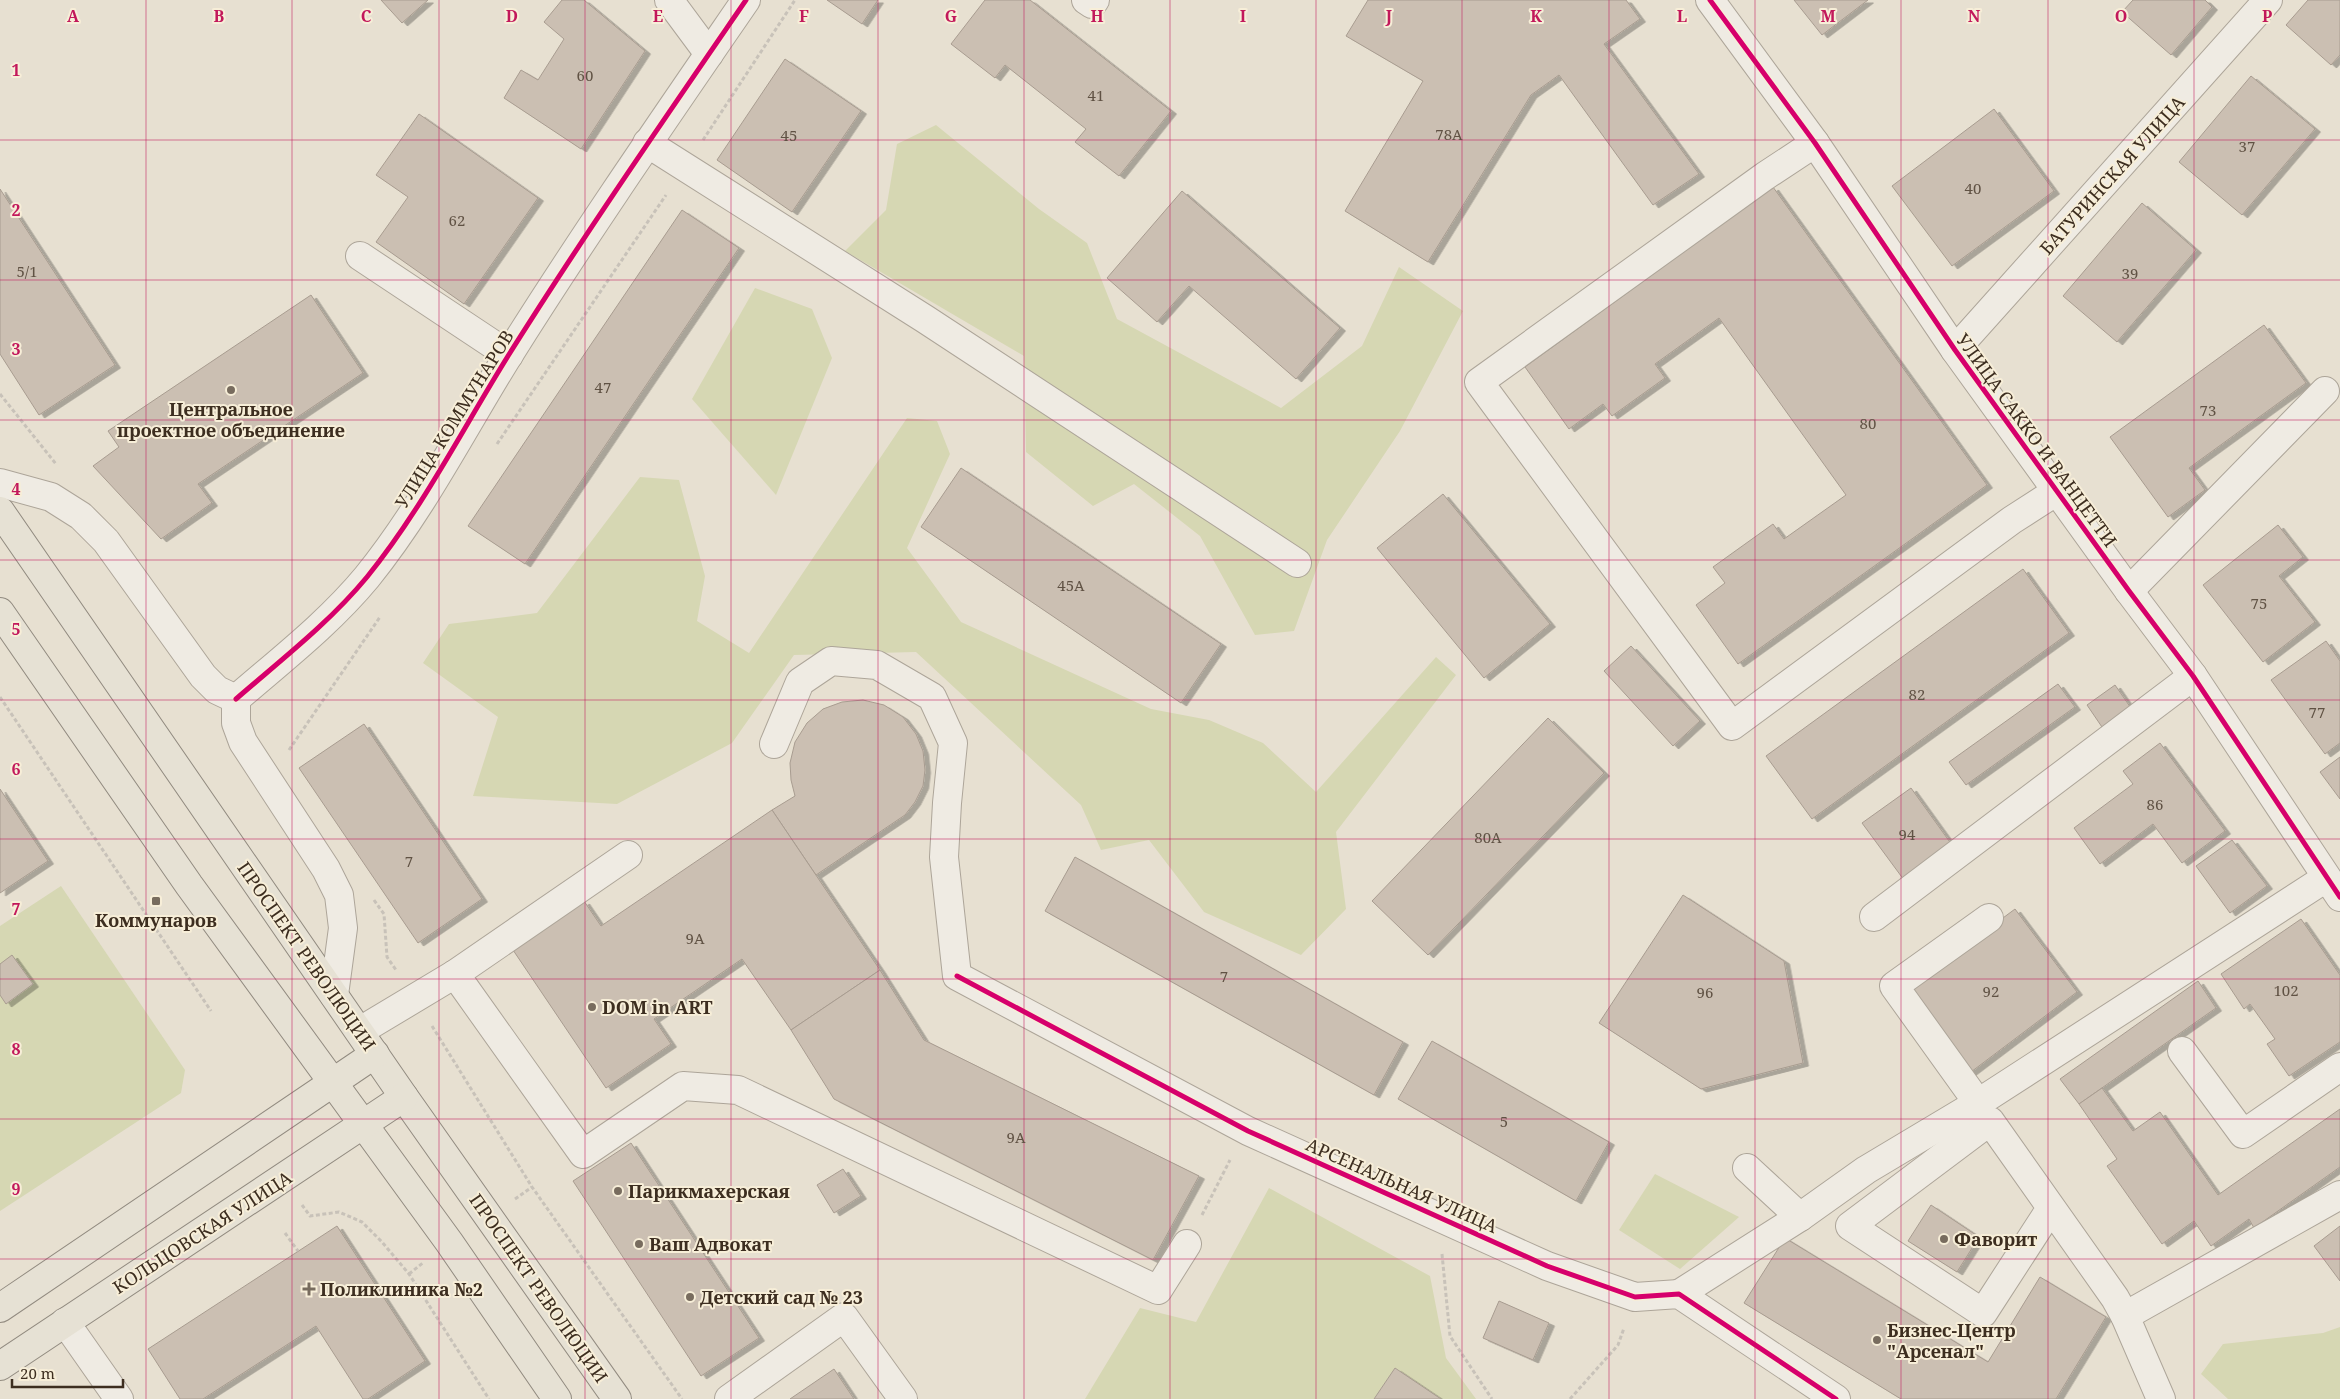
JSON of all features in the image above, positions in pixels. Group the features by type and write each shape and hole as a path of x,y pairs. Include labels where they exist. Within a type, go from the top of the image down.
{"main road":[{"name":"ПРОСПЕКТ РЕВОЛЮЦИИ","path":"0,510 404,1097 616,1399"},
{"path":"0,612 188,885 449,1242 557,1399"},
{"path":"0,1308 254,1138 331,1082 375,1054"},
{"name":"КОЛЬЦОВСКАЯ УЛИЦА","path":"0,1366 404,1097"}],"street":[{"path":"669,0 709,54"},
{"name":"УЛИЦА КОММУНАРОВ","path":"236,699 321,624 366,577 416,509 509,355 647,143 746,0"},
{"path":"1086,0 1092,4 1095,0"},
{"name":"УЛИЦА САККО И ВАНЦЕТТИ","path":"1710,0 1815,143 1955,350 2128,591 2193,676 2333,888"},
{"name":"БАТУРИНСКАЯ УЛИЦА","path":"1955,350 2268,0"},
{"path":"647,143 925,319 1297,563"},
{"path":"1815,143 1765,176 1479,382 1732,726 2012,520 2057,491"},
{"path":"360,256 509,355"},
{"path":"2128,591 2325,391"},
{"path":"0,483 51,497 81,516 106,541 202,676 217,690 236,699 236,723 243,742 326,869 339,895 344,928 334,995"},
{"name":"АРСЕНАЛЬНАЯ УЛИЦА","path":"774,744 800,682 831,661 877,665 932,697 953,743 946,803 944,857 957,976 1248,1131 1547,1266 1635,1297 1679,1294"},
{"path":"1874,917 2193,676"},
{"path":"360,1031 455,974 628,855"},
{"path":"1836,1399 1679,1294 1800,1217 1866,1170 2333,888"},
{"path":"1978,1103 1894,986 1990,918"},
{"path":"455,974 583,1154 683,1086 738,1090 1158,1290 1187,1244"},
{"path":"2182,1051 2243,1134 2340,1067"},
{"path":"2051,1208 1983,1312 1850,1226 1990,1121 2115,1298 2125,1316 2161,1399"},
{"path":"1747,1168 1800,1217"},
{"path":"1866,1170 1902,1187"},
{"path":"2125,1316 2340,1195"},
{"path":"729,1399 844,1316 903,1399"},
{"path":"65,1322 119,1399"}],"path":[{"path":"495,447 685,168 795,0"},
{"path":"288,751 383,611"},
{"path":"0,696 211,1012"},
{"path":"373,898 384,914 387,957 414,997 532,1187 682,1399"},
{"path":"1187,1244 1229,1161 1248,1131"},
{"path":"1438,1216 1450,1336 1492,1399"},
{"path":"285,1233 298,1251"},
{"path":"408,1274 490,1399"},
{"path":"1570,1399 1618,1345"}],"green space":[{"path":"936,125 1039,209 1087,243 1117,319 1281,408 1362,346 1399,267 1463,311 1400,431 1327,540 1294,631 1255,635 1200,536 1134,484 1093,506 1026,452 1024,356 845,251 886,210 897,144"},
{"path":"755,288 812,309 832,358 776,495 692,399"},
{"path":"907,418 937,421 950,454 907,548 961,622 1151,709 1209,720 1263,743 1316,792 1436,657 1456,675 1336,832 1346,909 1301,955 1204,912 1149,840 1101,850 1081,805 916,652 794,655 732,743 617,804 473,796 498,717 423,663 449,624 537,613 640,477 679,480 705,576 697,621 749,653"},
{"path":"61,886 185,1070 181,1093 0,1211 0,926"},
{"path":"1655,1174 1739,1217 1680,1269 1619,1230"},
{"path":"1269,1188 1430,1276 1446,1358 1476,1399 1441,1399 1395,1368 1374,1399 1085,1399 1140,1308 1196,1322"},
{"path":"2340,1327 2340,1399 2228,1399 2201,1374 2223,1344 2323,1333"}],"building":[{"path":"381,0 428,0 402,23"},
{"path":"562,0 584,0 645,51 581,149 504,98 521,70 538,80 564,39 544,22"},
{"path":"827,0 878,0 862,24"},
{"path":"985,0 1030,0 1171,111 1119,176 1075,142 1086,129 1005,65 995,78 951,44"},
{"path":"1368,0 1626,0 1640,19 1604,44 1699,174 1653,205 1559,75 1531,95 1428,262 1345,211 1423,81 1346,36"},
{"path":"1794,0 1868,0 1822,35"},
{"path":"2133,0 2205,0 2212,7 2171,55 2122,12"},
{"path":"2308,0 2340,0 2340,55 2331,65 2286,25"},
{"path":"785,59 861,111 792,212 717,160"},
{"path":"2251,76 2315,129 2242,215 2179,162"},
{"path":"1994,109 2054,191 1952,266 1892,186"},
{"path":"419,114 538,198 464,304 376,242 408,197 376,175"},
{"path":"1773,187 1987,485 1738,664 1696,605 1725,583 1713,567 1773,524 1784,539 1846,495 1719,318 1655,364 1665,378 1612,416 1603,404 1569,429 1525,367"},
{"path":"0,189 115,365 39,415 0,354"},
{"path":"1182,191 1340,328 1296,379 1189,286 1157,322 1107,278"},
{"path":"2142,203 2196,250 2117,342 2063,296"},
{"path":"682,210 739,248 525,564 468,526"},
{"path":"311,295 363,373 198,484 212,503 161,539 93,466 119,447 108,431"},
{"path":"2264,325 2306,383 2189,468 2205,490 2168,517 2110,437"},
{"path":"961,468 1221,644 1181,703 921,527"},
{"path":"1443,494 1550,624 1484,678 1377,548"},
{"path":"2278,525 2303,557 2279,576 2315,622 2263,662 2203,585"},
{"path":"2023,569 2069,633 1812,819 1766,756"},
{"path":"2326,641 2340,661 2340,743 2325,754 2271,680"},
{"path":"1631,646 1700,721 1673,746 1604,671"},
{"path":"2058,684 2075,707 1966,785 1949,762"},
{"path":"2115,685 2133,711 2104,730 2087,705"},
{"path":"863,700 884,705 903,717 916,734 923,751 925,770 923,786 915,802 905,815 816,875 772,810 795,796 791,780 790,763 795,742 807,723 823,709 842,702"},
{"path":"1548,718 1604,773 1428,955 1372,901"},
{"path":"364,724 482,899 418,943 299,768"},
{"path":"2160,743 2225,831 2182,863 2153,824 2100,864 2074,828 2133,784 2123,771"},
{"path":"2340,757 2340,799 2320,772"},
{"path":"1911,788 1952,845 1904,880 1862,823"},
{"path":"0,789 48,861 0,893"},
{"path":"772,810 880,970 791,1030 742,959 654,1019 671,1044 606,1088 513,950 584,901 601,926"},
{"path":"2232,840 2267,886 2230,913 2196,866"},
{"path":"1075,857 1403,1042 1374,1095 1045,911"},
{"path":"1683,895 1784,961 1803,1063 1701,1089 1599,1023"},
{"path":"2015,909 2077,992 1967,1075 1905,991"},
{"path":"2301,919 2340,975 2340,1042 2289,1076 2267,1044 2275,1039 2250,1004 2244,1009 2221,974"},
{"path":"12,955 33,984 6,1004 0,995 0,964"},
{"path":"880,970 924,1040 1199,1176 1153,1260 834,1099 791,1030"},
{"path":"2198,981 2216,1008 2079,1104 2060,1079"},
{"path":"1432,1041 1609,1142 1576,1201 1398,1099"},
{"path":"2102,1088 2133,1131 2160,1112 2218,1195 2340,1109 2340,1167 2254,1228 2249,1219 2211,1246 2194,1221 2162,1244 2107,1166 2117,1159 2079,1104"},
{"path":"631,1143 759,1338 701,1376 573,1181"},
{"path":"843,1169 861,1196 834,1213 817,1185"},
{"name":"Фаворит","path":"1931,1205 1979,1237 1957,1272 1908,1241"},
{"name":"Поликлиника №2","path":"337,1226 425,1361 368,1399 363,1399 316,1326 203,1399 180,1399 148,1349"},
{"path":"2340,1226 2340,1281 2314,1246"},
{"name":"Бизнес-Центр \"Арсенал\"","path":"1785,1238 1988,1362 2040,1277 2106,1317 2056,1399 1901,1399 1744,1303"},
{"path":"1499,1301 1549,1323 1533,1360 1483,1338"},
{"path":"1395,1368 1441,1399 1374,1399"},
{"path":"834,1369 854,1399 790,1399"}],"cycle path":[{"path":"236,699 337,610 367,577 387,551 424,497 508,356 566,266 746,0"},
{"path":"1710,0 1815,143 1955,350 2129,591 2193,676 2340,897"},
{"path":"957,976 1248,1131 1547,1266 1635,1297 1679,1294 1836,1399"}],"place":[{"name":"Центральное проектное объединение","path":"231,390"},
{"name":"Коммунаров","path":"156,901"},
{"name":"DOM in ART","path":"592,1007"},
{"name":"Парикмахерская","path":"618,1191"},
{"name":"Фаворит","path":"1944,1239"},
{"name":"Ваш Адвокат","path":"639,1244"},
{"name":"Поликлиника №2","path":"309,1289"},
{"name":"Детский сад № 23","path":"690,1297"},
{"name":"Бизнес-Центр \"Арсенал\"","path":"1877,1340"}]}
